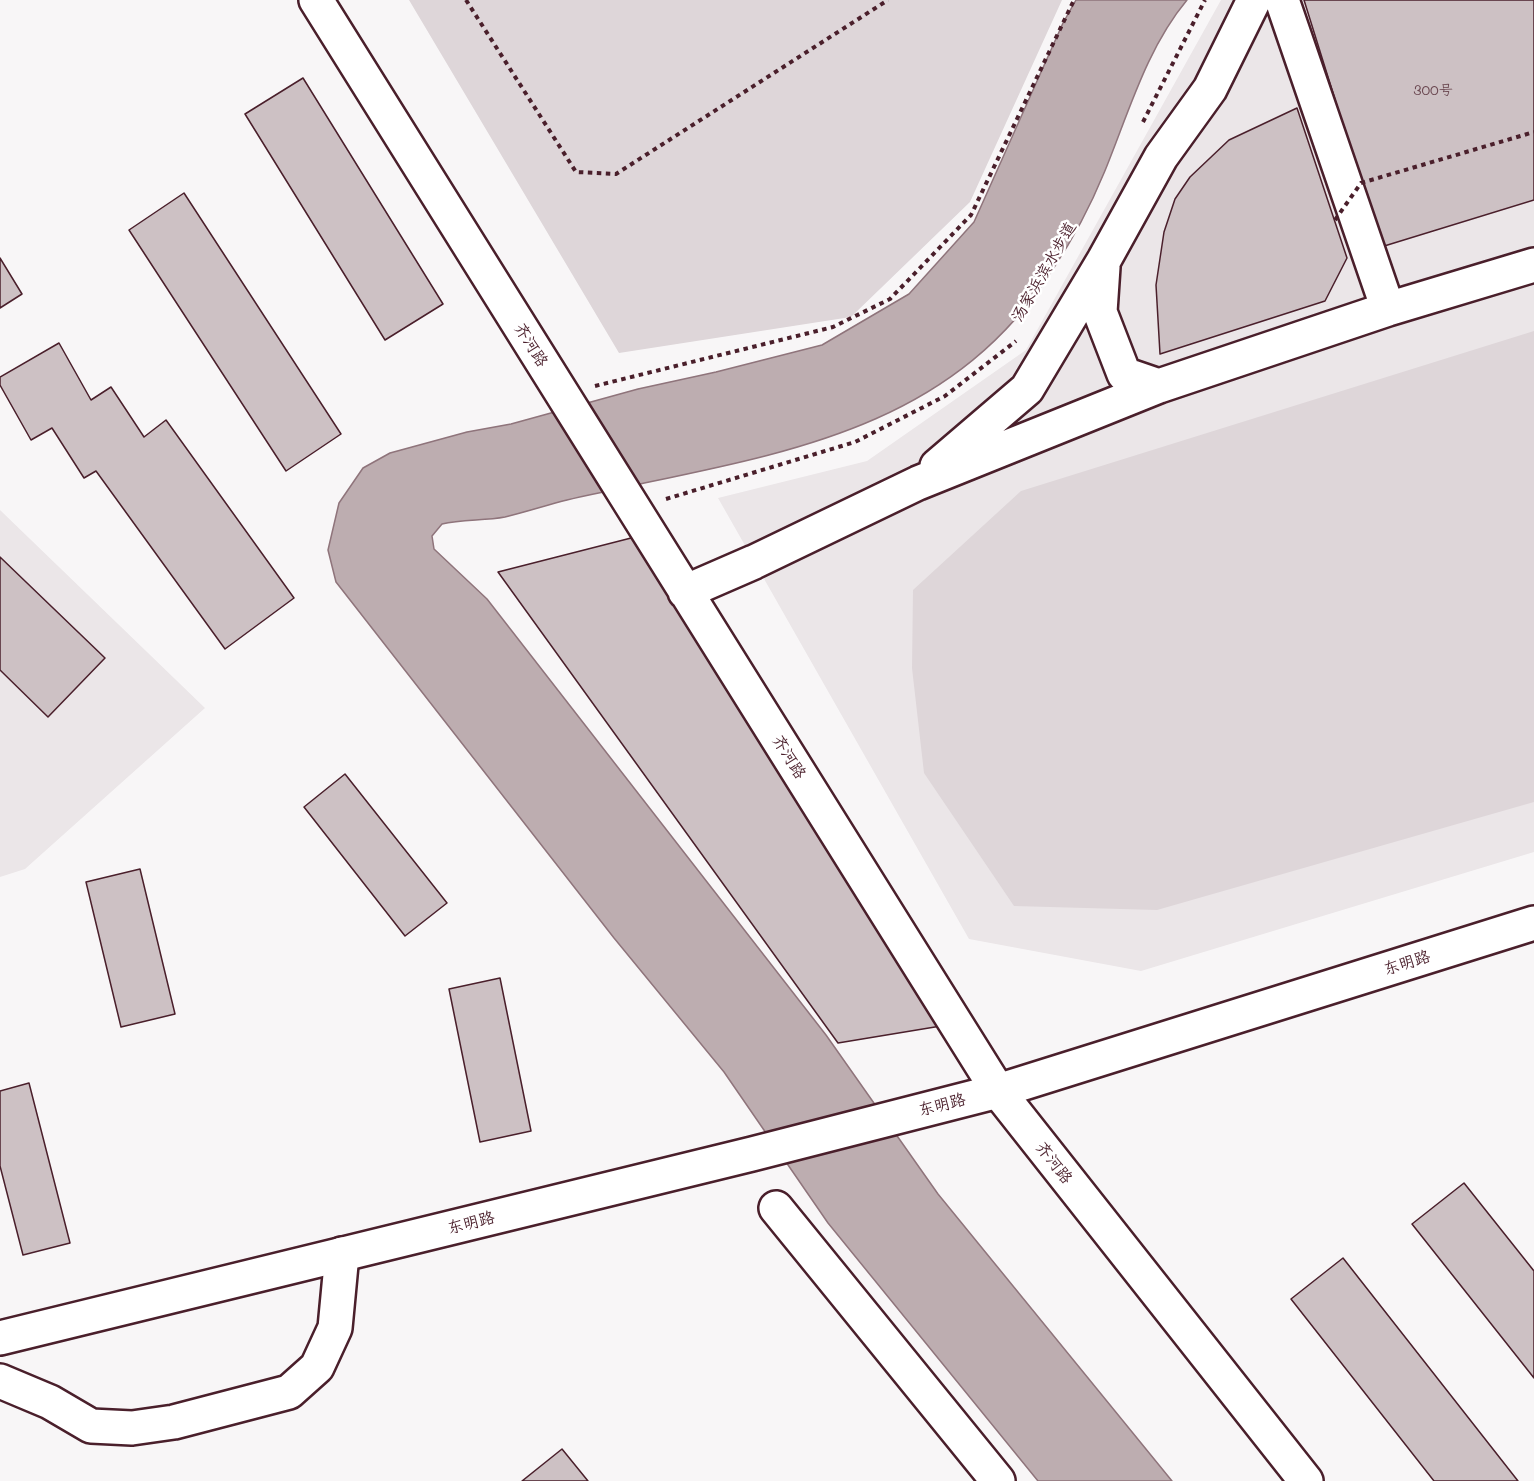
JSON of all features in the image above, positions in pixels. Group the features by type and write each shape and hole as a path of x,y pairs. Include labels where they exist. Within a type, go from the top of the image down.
{"street":[{"name":"齐河路","path":"316,0 998,1091 1306,1481"},
{"path":"918,483 1027,389 1104,260 1161,157 1210,89 1254,0"},
{"path":"1282,0 1388,309"},
{"path":"1104,260 1100,312 1124,374 1158,386"},
{"path":"685,592 754,562 918,483 1158,386 1388,309 1534,266"},
{"name":"东明路","path":"0,1338 752,1154 998,1091 1534,923"},
{"path":"776,1208 998,1481"},
{"path":"0,1381 50,1402 91,1426 132,1428 174,1422 289,1392 318,1367 334,1328 342,1254"}],"path":[{"path":"466,0 576,172 616,174 888,0"},
{"path":"562,394 833,327 890,299 972,215 1074,0"},
{"path":"1142,124 1205,0"},
{"path":"1335,220 1361,183 1534,132"},
{"name":"汤家浜滨水步道","path":"634,509 855,442 945,396 1018,339"}],"shaded area":[{"path":"409,0 1062,0 970,202 851,317 619,353"},
{"path":"1076,0 1187,0 1173,19 1149,61 1099,186 1067,246 1053,269 1014,320 970,362 923,395 871,421 817,441 760,457 576,498 505,517 442,524 432,536 434,549 487,599 826,1035 938,1194 1172,1481 1038,1481 828,1223 724,1072 614,938 336,582 328,550 339,503 363,468 390,453 467,432 511,424 638,389 822,345 909,294 974,222 1063,23"},
{"path":"1221,0 1534,0 1534,852 1141,971 969,939 718,498 867,461 1026,350"},
{"path":"1534,331 1534,802 1157,910 1014,906 924,773 912,668 913,590 1021,491"},
{"path":"0,510 205,708 25,869 0,877"}],"building":[{"path":"1304,0 1534,0 1534,200 1381,247"},
{"path":"303,78 443,304 385,340 245,114"},
{"path":"1297,108 1347,258 1325,301 1160,354 1156,285 1164,232 1175,199 1190,177 1229,140"},
{"path":"184,193 341,434 286,471 129,230"},
{"path":"0,258 22,294 0,308"},
{"path":"59,343 91,400 111,387 144,437 166,420 294,598 225,649 96,471 84,478 52,428 31,440 0,385 0,377"},
{"path":"635,537 947,1025 838,1043 498,572"},
{"path":"0,557 105,658 48,717 0,670"},
{"path":"345,774 447,903 405,936 304,807"},
{"path":"140,869 175,1014 121,1027 86,882"},
{"path":"500,978 531,1131 480,1142 449,989"},
{"path":"29,1083 70,1243 23,1255 0,1166 0,1091"},
{"path":"1464,1183 1534,1271 1534,1378 1412,1224"},
{"path":"1343,1258 1518,1481 1434,1481 1291,1299"},
{"path":"562,1449 588,1481 522,1481"}]}
